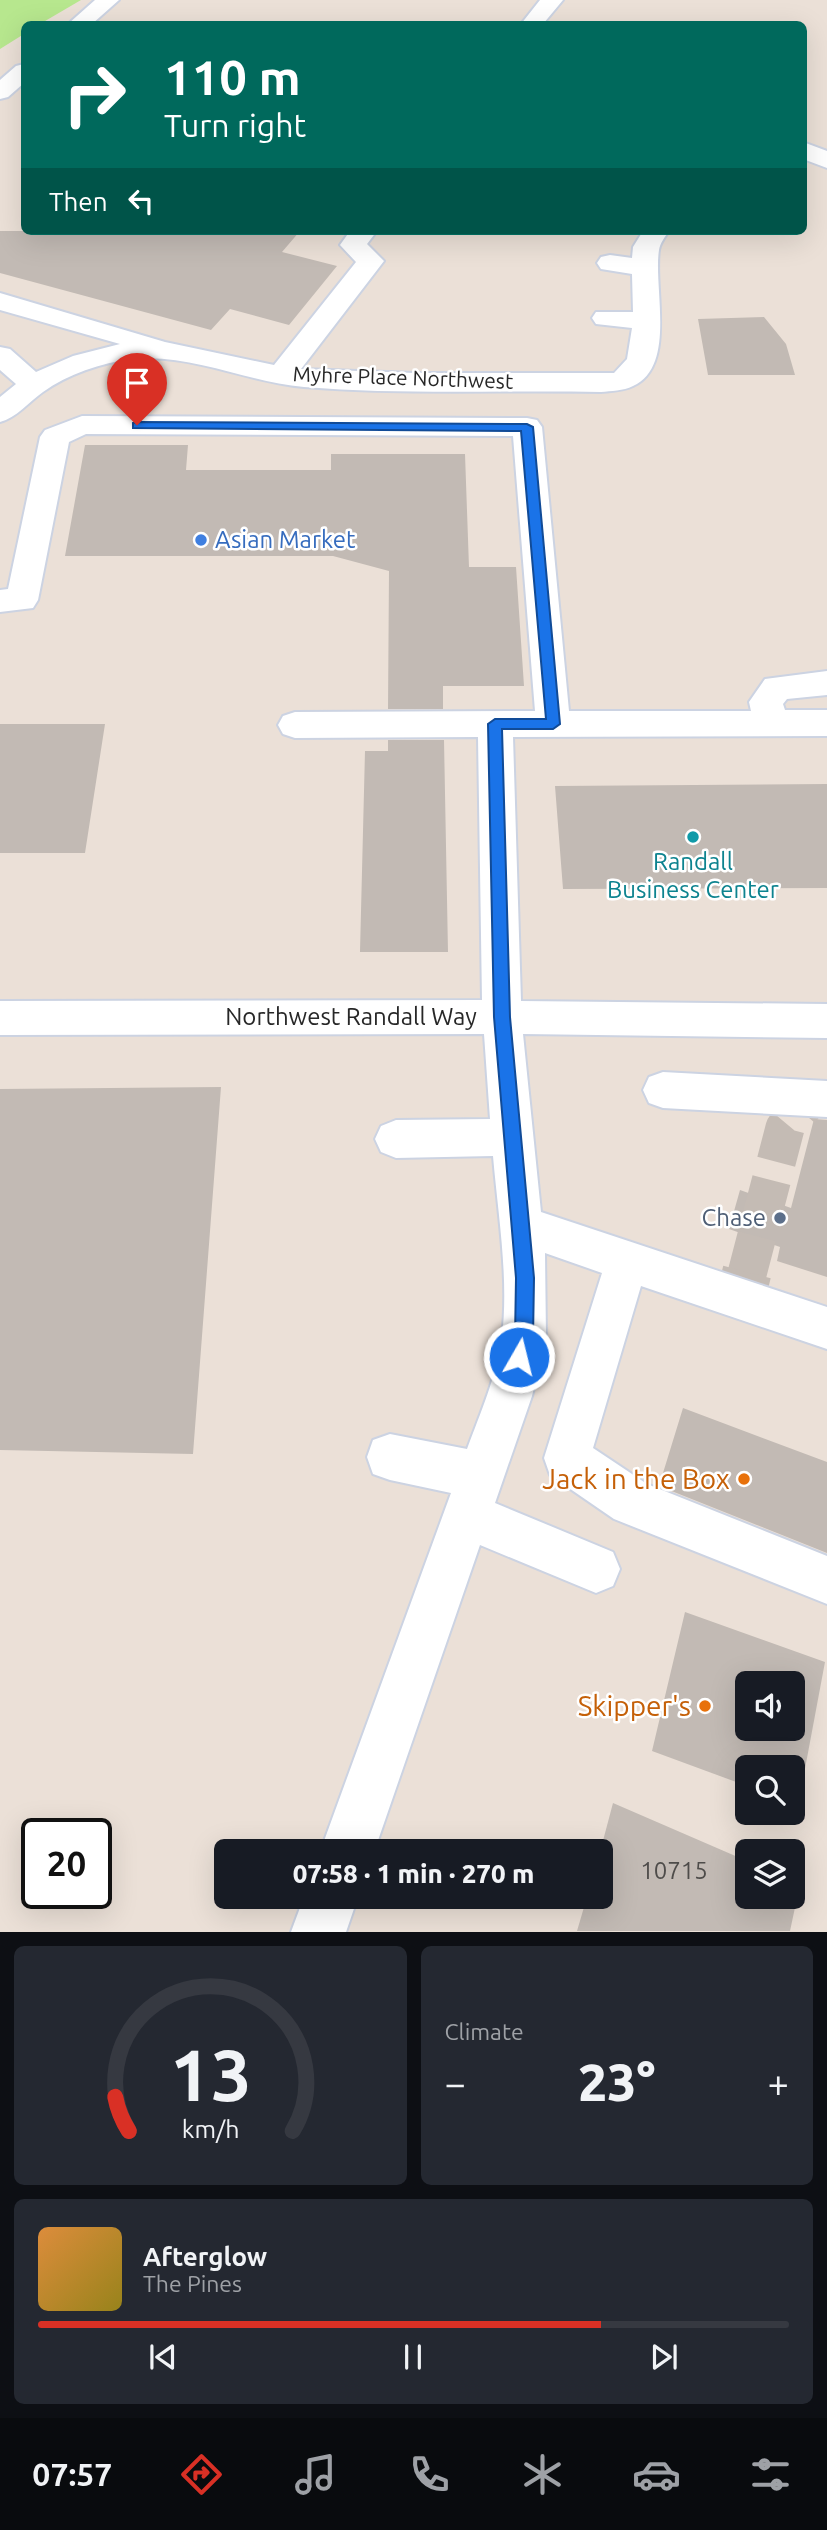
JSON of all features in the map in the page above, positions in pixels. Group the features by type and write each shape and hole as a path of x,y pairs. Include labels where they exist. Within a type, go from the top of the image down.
{"street":[{"path":"83,21 108,0"},
{"path":"534,21 552,0"},
{"path":"0,92 21,74"},
{"path":"807,151 827,161"},
{"path":"807,168 827,161"},
{"path":"282,374 371,261 353,245 361,235"},
{"name":"Myhre Place Northwest","path":"0,413 15,397 33,384 66,369 101,358 177,351 282,374 358,379 601,383 624,380 634,373 640,360 647,321 646,247 654,235"},
{"path":"610,263 646,268"},
{"path":"0,301 177,351"},
{"path":"606,318 647,321"},
{"path":"0,355 33,384"},
{"path":"0,601 22,600 55,437 82,425 527,427 553,724"},
{"path":"770,723 766,702 777,688 827,683"},
{"path":"295,724 827,723"},
{"path":"352,1839 509,1396 524,1338 525,1278 502,1017 495,724"},
{"name":"Northwest Randall Way","path":"0,1018 502,1017 827,1020"},
{"path":"663,1090 827,1099"},
{"path":"396,1139 512,1137"},
{"path":"520,1225 827,1328"},
{"path":"627,1261 567,1458 631,1502 827,1580"},
{"path":"390,1457 474,1495 596,1569"},
{"path":"318,1931 326,1909"}],"green space":[{"path":"0,0 81,0 45,21 21,21 21,36 0,49"}],"building":[{"path":"0,231 21,231 21,235 297,235 282,252 337,266 289,325 230,309 211,330 0,273"},
{"path":"764,317 786,344 795,375 708,375 698,319"},
{"path":"85,445 188,445 186,470 331,470 331,454 465,454 469,567 516,567 524,686 443,686 443,709 388,709 389,571 333,556 65,556"},
{"path":"0,724 105,724 85,853 0,853"},
{"path":"388,740 444,740 448,952 360,952 365,751 388,751"},
{"name":"Randall Business Center","path":"827,784 827,888 563,889 555,786"},
{"path":"221,1087 193,1454 0,1450 0,1089"},
{"name":"Chase","path":"814,1119 827,1120 827,1277 777,1261 780,1247 729,1229 740,1190 791,1208"},
{"name":"Jack in the Box","path":"683,1408 827,1462 827,1553 659,1486"},
{"name":"Skipper's","path":"685,1612 825,1662 805,1769 805,1755 735,1755 735,1782 652,1751"},
{"path":"613,1803 735,1856 735,1909 795,1909 790,1931 577,1931 583,1909 613,1909 613,1839 603,1839"}],"tunnel":[{"path":"747,1274 785,1128 810,1098"},
{"path":"740,1299 747,1272"}],"place":[{"name":"Asian Market","path":"201,540"},
{"name":"Randall Business Center","path":"693,837"},
{"name":"Chase","path":"780,1218"},
{"name":"Jack in the Box","path":"744,1479"},
{"name":"Skipper's","path":"705,1706"}],"route":[{"path":"137,425 527,427 553,724 495,724 502,1017 525,1278 524,1338 519,1357"}]}
